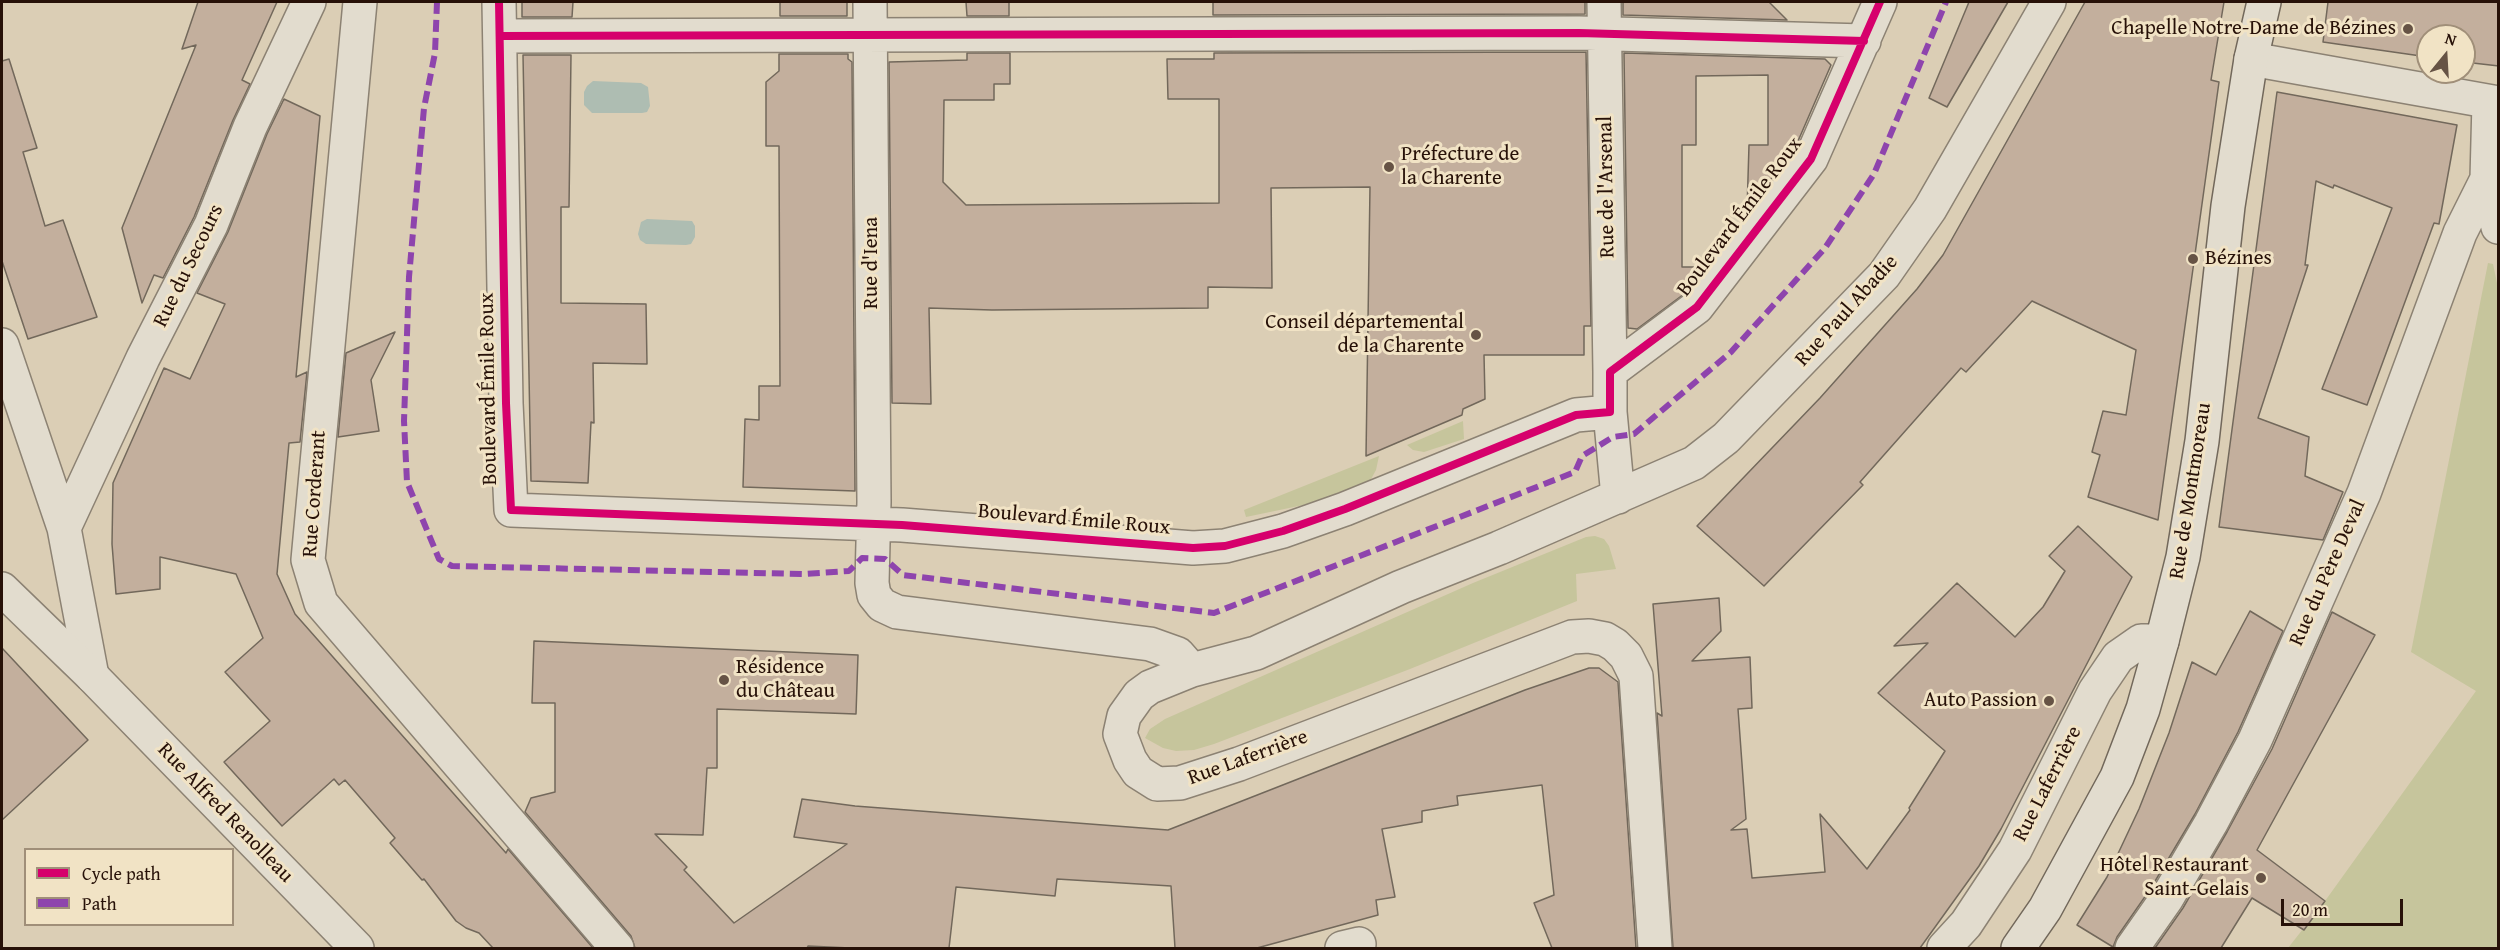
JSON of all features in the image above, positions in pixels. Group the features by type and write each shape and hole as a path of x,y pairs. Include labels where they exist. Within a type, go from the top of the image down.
{"street":[{"name":"Rue du Secours","path":"64,528 142,358 211,225 250,127 309,2"},
{"name":"Rue Corderant","path":"360,2 308,560 321,603 617,948"},
{"name":"Boulevard Émile Roux","path":"500,2 506,403 511,510 983,531 1193,548 1225,546 1283,531 1346,509 1576,415 1610,412"},
{"name":"Rue d'Iena","path":"870,2 874,525 872,583 874,595 882,605 897,612 1150,644 1178,654 1192,670"},
{"name":"Rue de l'Arsenal","path":"1604,2 1610,372"},
{"name":"Boulevard Émile Roux","path":"1610,372 1697,307 1811,159 1880,2"},
{"name":"Rue Paul Abadie","path":"1618,496 1694,463 1726,438 1884,275 1930,209 2049,2"},
{"name":"Rue de Montmoreau","path":"2018,948 2045,909 2117,777 2143,709 2162,641 2183,557 2202,441 2228,206 2250,59 2264,2"},
{"path":"500,36 1604,33 1864,41"},
{"path":"2250,59 2494,102 2487,179 2499,227"},
{"name":"Rue du Père Deval","path":"2132,948 2167,898 2189,861 2255,740 2364,493 2460,233 2487,179"},
{"path":"2,345 64,528 92,676"},
{"path":"1610,372 1610,412 1618,496"},
{"name":"Rue Laferrière","path":"1618,496 1401,587 1256,653 1192,670 1150,687 1139,695 1128,709 1120,734 1130,760 1138,772 1157,784 1180,783 1239,764 1572,637 1589,636 1605,639 1626,656 1636,676 1655,948"},
{"name":"Rue Alfred Renolleau","path":"2,589 92,676 357,948"},
{"name":"Rue Laferrière","path":"1944,948 1966,924 2015,850 2095,691 2118,657 2141,641 2162,641"}],"green space":[{"path":"2488,263 2493,264 2498,288 2498,948 2288,948 2325,901 2476,691 2411,652"},
{"path":"1463,421 1464,439 1424,452 1413,450 1407,445"},
{"path":"1379,456 1376,470 1370,481 1337,498 1246,517 1244,510"},
{"path":"1595,536 1604,539 1609,546 1616,569 1576,574 1577,601 1410,669 1214,744 1194,750 1176,751 1163,748 1145,738 1150,729 1165,719 1473,583 1586,537"}],"shaded area":[{"path":"593,81 641,83 648,87 650,106 647,112 592,113 584,105 584,92"},
{"path":"647,219 692,221 695,226 695,237 691,244 686,245 646,244 640,240 638,234 641,222"}],"building":[{"path":"198,2 277,2 242,80 250,84 194,217 163,278 154,275 142,303 122,228 196,45 182,49"},
{"path":"522,2 573,2 572,17 522,17"},
{"path":"780,2 847,2 847,16 780,16"},
{"path":"966,2 1009,2 1009,16 967,16"},
{"path":"1213,2 1585,2 1585,14 1213,15"},
{"path":"1623,2 1769,2 1787,20 1623,15"},
{"path":"1969,2 2008,2 1947,107 1929,98"},
{"path":"2085,2 2224,2 2211,80 2219,82 2158,520 2088,497 2100,455 2092,452 2103,411 2126,415 2136,350 2032,301 1966,372 1961,368 1860,482 1863,485 1764,586 1697,526 1820,398 1917,289 1943,255"},
{"name":"Chapelle Notre-Dame de Bézines","path":"2328,2 2499,2 2499,66 2476,63 2476,24 2416,24 2416,55 2323,42"},
{"path":"1586,52 1591,326 1584,326 1584,355 1484,355 1485,399 1463,409 1462,415 1366,456 1370,187 1271,188 1272,288 1208,287 1208,308 992,310 929,308 931,404 892,403 889,62 967,60 967,53 1010,53 1010,84 994,84 994,100 944,100 943,182 966,205 1219,203 1219,99 1168,99 1167,59 1214,59 1214,53"},
{"path":"1624,53 1825,59 1831,65 1795,148 1747,211 1749,145 1768,145 1768,75 1696,76 1696,145 1682,145 1682,267 1704,267 1684,294 1637,329 1628,328"},
{"path":"779,54 848,54 848,59 852,62 855,491 743,487 745,419 759,420 759,386 780,386 779,146 766,146 766,82 779,71"},
{"path":"523,55 571,55 569,207 561,207 561,303 646,304 647,364 593,363 594,423 591,422 588,483 531,481"},
{"path":"9,59 37,148 23,152 45,226 63,220 97,317 28,339 2,261 2,61"},
{"path":"2277,92 2457,125 2439,224 2434,223 2367,405 2322,389 2392,208 2334,185 2333,188 2316,181 2305,265 2308,265 2258,418 2309,437 2305,476 2343,492 2323,540 2219,527"},
{"path":"284,99 320,116 296,377 307,372 300,442 289,443 277,574 295,614 506,853 508,849 593,948 493,948 479,933 456,921 424,879 422,880 390,843 395,838 345,780 339,785 334,779 282,826 224,762 270,721 225,672 263,638 236,574 160,557 160,589 116,594 112,544 113,483 164,368 190,379 225,304 197,293 228,232 267,134"},
{"path":"395,332 371,380 379,431 338,437 346,353"},
{"path":"2078,526 2132,577 2001,829 1979,866 1920,948 1673,948 1657,713 1662,716 1653,604 1719,598 1721,631 1692,661 1750,657 1752,708 1738,709 1746,819 1731,830 1747,829 1752,878 1825,872 1820,814 1867,869 1910,810 1909,808 1945,751 1878,693 1928,643 1894,646 1957,583 2015,637 2043,607 2065,571 2049,556"},
{"path":"2250,611 2283,631 2238,732 2195,814 2151,888 2117,937 2113,947 2077,925 2107,877 2139,809 2169,733 2192,662 2216,675"},
{"path":"2332,612 2375,635 2257,850 2325,901 2304,930 2252,898 2221,948 2155,948 2183,908 2272,749"},
{"path":"534,641 858,655 856,714 717,709 717,768 707,768 703,835 655,834 687,867 684,870 734,923 847,844 794,837 802,799 855,806 1168,830 1525,690 1589,668 1599,668 1618,682 1636,948 1552,948 1534,903 1554,895 1542,785 1457,796 1458,805 1422,811 1422,822 1382,829 1395,897 1376,900 1378,915 1257,948 1175,948 1171,886 1057,879 1055,896 956,887 949,948 808,946 807,948 635,948 631,936 525,812 531,798 555,792 555,703 532,703"},
{"path":"2,648 88,740 2,820"}],"marked path":[{"path":"437,2 435,53 424,108 409,277 404,421 407,482 439,559 452,566 803,574 849,571 862,558 885,559 903,575 1214,613 1575,472 1582,456 1613,437 1634,434 1731,352 1825,248 1874,174 1946,2"}],"cycle path":[{"path":"499,2 506,403 511,510 902,525 1193,548 1225,546 1283,531 1345,509 1576,415 1610,412 1610,372 1697,307 1811,159 1880,2"},
{"path":"500,36 1579,33 1864,41"}],"place":[{"name":"Chapelle Notre-Dame de Bézines","path":"2408,29"},
{"name":"Préfecture de la Charente","path":"1389,167"},
{"name":"Bézines","path":"2193,259"},
{"name":"Conseil départemental de la Charente","path":"1476,335"},
{"name":"Résidence du Château","path":"724,680"},
{"name":"Auto Passion","path":"2049,701"},
{"name":"Hôtel Restaurant Saint-Gelais","path":"2261,878"}]}
